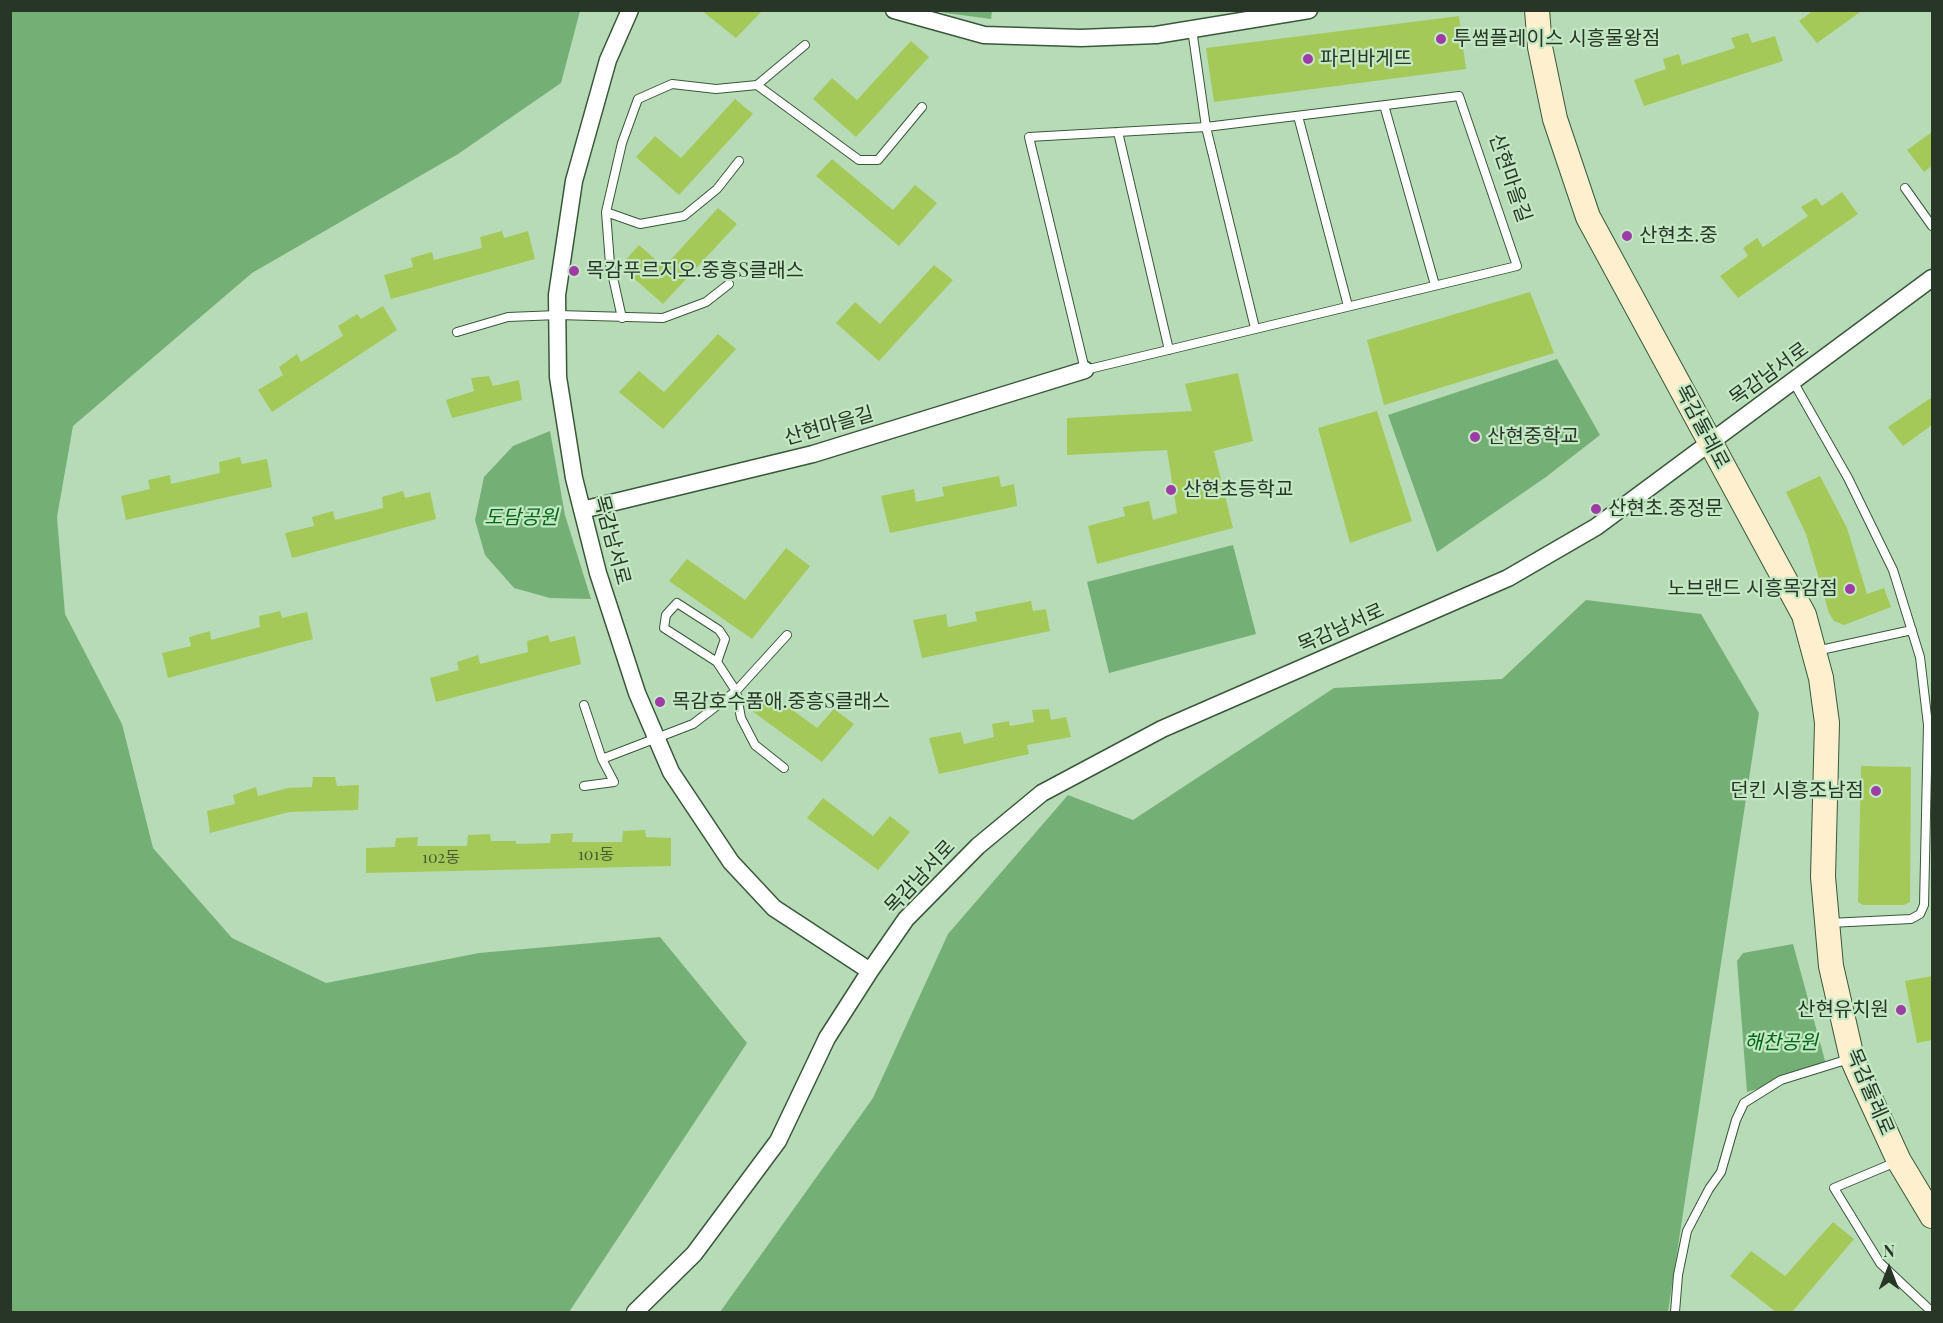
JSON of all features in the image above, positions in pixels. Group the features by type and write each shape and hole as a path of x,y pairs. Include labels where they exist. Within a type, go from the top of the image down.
{"street":[{"name":"목감남서로","path":"630,10 608,60 574,181 557,295 558,377 574,478 598,573 637,693 671,772 730,862 774,908 870,971 906,919 978,846 1042,793 1162,729 1508,578 1596,527 1709,442 1794,383 1932,278"},
{"path":"894,10 984,35 1081,38 1156,35 1309,10"},
{"name":"목감둘레로","path":"1537,10 1540,47 1555,119 1588,217 1804,615 1815,651 1827,723 1823,877 1831,966 1852,1058 1899,1161 1932,1216"},
{"name":"산현마을길","path":"582,510 813,454 1085,370"},
{"path":"635,1312 694,1254 778,1141 827,1038 870,971"}],"lane":[{"path":"1192,29 1206,127 1255,328"},
{"path":"622,318 610,264 606,212 622,143 638,99 672,84 716,89 757,85 804,45"},
{"path":"757,85 859,160 878,160 922,107"},
{"name":"산현마을길","path":"1459,96 1517,266 1085,370 1029,137 1206,127 1459,96"},
{"path":"1384,105 1435,285"},
{"path":"1298,116 1348,306"},
{"path":"1118,132 1169,350"},
{"path":"606,212 640,224 684,216 717,189 739,161"},
{"path":"1905,188 1932,226"},
{"path":"457,332 508,317 558,315 663,318 706,302 729,284"},
{"path":"1794,383 1874,527 1893,570 1920,657 1928,725 1924,905 1920,914 1911,919 1826,923"},
{"path":"717,662 724,639 719,630 677,603 666,615 664,628 717,662 736,691 741,718 755,745 784,768"},
{"path":"1815,651 1912,630"},
{"path":"602,759 693,724 736,691 787,635"},
{"path":"584,705 602,759 614,782 584,786"},
{"path":"1675,1312 1678,1275 1687,1231 1709,1189 1721,1172 1736,1120 1744,1103 1780,1080 1852,1058"},
{"path":"1899,1161 1834,1188 1880,1263 1932,1312"}],"green space":[{"path":"10,11 580,11 561,83 458,154 252,273 73,426 57,517 65,614 122,724 153,848 232,938 326,983 479,953 660,937 747,1043 569,1312 11,1312"},
{"path":"939,11 992,11 991,19"},
{"path":"1557,359 1600,435 1546,477 1437,552 1388,415"},
{"name":"도담공원","path":"550,431 565,515 591,599 550,598 514,588 485,555 475,520 484,477 513,446"},
{"path":"1233,545 1256,634 1109,673 1087,582"},
{"path":"1586,600 1701,614 1759,713 1668,1312 720,1312 873,1098 948,934 1068,795 1133,820 1334,688 1502,679"},
{"name":"해찬공원","path":"1793,944 1827,1068 1747,1092 1737,961 1743,953"}],"building":[{"path":"701,10 763,10 736,38"},
{"path":"1814,10 1863,10 1817,43 1799,21"},
{"path":"1459,16 1466,69 1214,102 1206,48"},
{"path":"1748,33 1752,43 1775,36 1783,61 1644,106 1634,80 1666,69 1663,59 1679,54 1682,65 1735,48 1731,38"},
{"path":"911,41 929,57 856,137 813,99 832,78 857,100"},
{"path":"735,99 753,114 679,195 636,157 655,136 681,158"},
{"path":"1932,132 1932,166 1924,172 1907,150"},
{"path":"832,159 893,210 915,185 937,203 899,246 816,176"},
{"path":"1842,192 1858,214 1738,298 1720,276 1748,256 1743,248 1757,238 1763,247 1808,216 1801,207 1816,198 1822,206"},
{"path":"718,208 737,224 663,304 620,266 639,245 664,267"},
{"path":"502,231 504,238 528,231 535,259 391,299 384,275 413,267 411,258 432,252 434,260 482,248 480,237"},
{"path":"934,265 953,280 879,361 836,323 855,302 880,324"},
{"path":"1530,292 1554,353 1384,405 1367,340"},
{"path":"383,306 397,330 272,412 258,390 283,375 279,367 297,354 301,362 343,336 338,326 357,314 361,319"},
{"path":"718,334 736,349 663,429 619,392 639,371 664,392"},
{"path":"1238,373 1253,441 1214,451 1233,528 1097,564 1088,526 1125,516 1123,507 1149,501 1153,520 1177,513 1167,450 1067,455 1067,418 1192,411 1185,384"},
{"path":"489,376 493,386 519,380 522,400 452,418 446,400 474,391 471,378"},
{"path":"1932,397 1932,425 1903,446 1888,427"},
{"path":"1377,411 1412,521 1350,543 1318,428"},
{"path":"240,457 242,464 267,459 272,487 126,520 121,496 150,489 148,480 170,475 171,484 220,473 219,462"},
{"path":"999,476 1001,487 1014,484 1017,506 890,533 881,496 914,489 916,502 944,496 942,487"},
{"path":"1820,476 1847,528 1867,594 1884,588 1891,607 1844,625 1834,621 1829,613 1806,534 1786,492"},
{"path":"403,491 405,498 430,492 436,519 292,558 285,533 314,526 312,517 333,511 335,520 383,508 382,497"},
{"path":"786,548 810,566 752,639 669,581 687,559 745,600"},
{"path":"1031,601 1033,611 1046,609 1050,631 922,658 913,620 946,614 948,627 977,621 975,612"},
{"path":"280,611 282,618 307,612 313,639 168,678 162,653 191,646 189,637 210,631 211,640 260,627 259,616"},
{"path":"548,635 550,642 575,636 581,664 436,702 430,678 459,670 457,662 478,655 480,664 528,652 527,641"},
{"path":"767,691 817,728 834,709 854,724 822,762 752,711"},
{"path":"1049,709 1051,720 1066,717 1071,737 1027,745 1029,754 939,774 929,738 961,732 964,744 994,737 992,724 1009,721 1010,726 1034,722 1032,710"},
{"path":"1861,766 1911,767 1910,902 1904,905 1863,905 1858,902"},
{"path":"313,777 335,777 337,786 359,785 358,810 289,812 210,833 207,811 235,804 233,795 256,787 258,796 288,788 312,787"},
{"path":"823,798 873,836 890,816 910,832 878,870 807,818"},
{"path":"645,830 646,837 671,838 671,866 366,873 366,848 395,847 396,838 418,837 417,846 467,846 468,835 490,834 491,841 516,841 516,844 550,843 551,834 573,833 572,842 622,842 623,831"},
{"path":"1932,976 1932,1040 1917,1043 1905,981"},
{"path":"1833,1222 1854,1239 1792,1312 1776,1312 1730,1276 1751,1251 1785,1276"}],"place":[{"name":"투썸플레이스 시흥물왕점","path":"1441,39"},
{"name":"파리바게뜨","path":"1308,59"},
{"name":"산현초.중","path":"1627,236"},
{"name":"목감푸르지오.중흥S클래스","path":"574,271"},
{"name":"산현중학교","path":"1475,437"},
{"name":"산현초등학교","path":"1171,490"},
{"name":"산현초.중정문","path":"1596,509"},
{"name":"노브랜드 시흥목감점","path":"1850,589"},
{"name":"목감호수품애.중흥S클래스","path":"660,702"},
{"name":"던킨 시흥조남점","path":"1876,791"},
{"name":"산현유치원","path":"1901,1010"}]}
